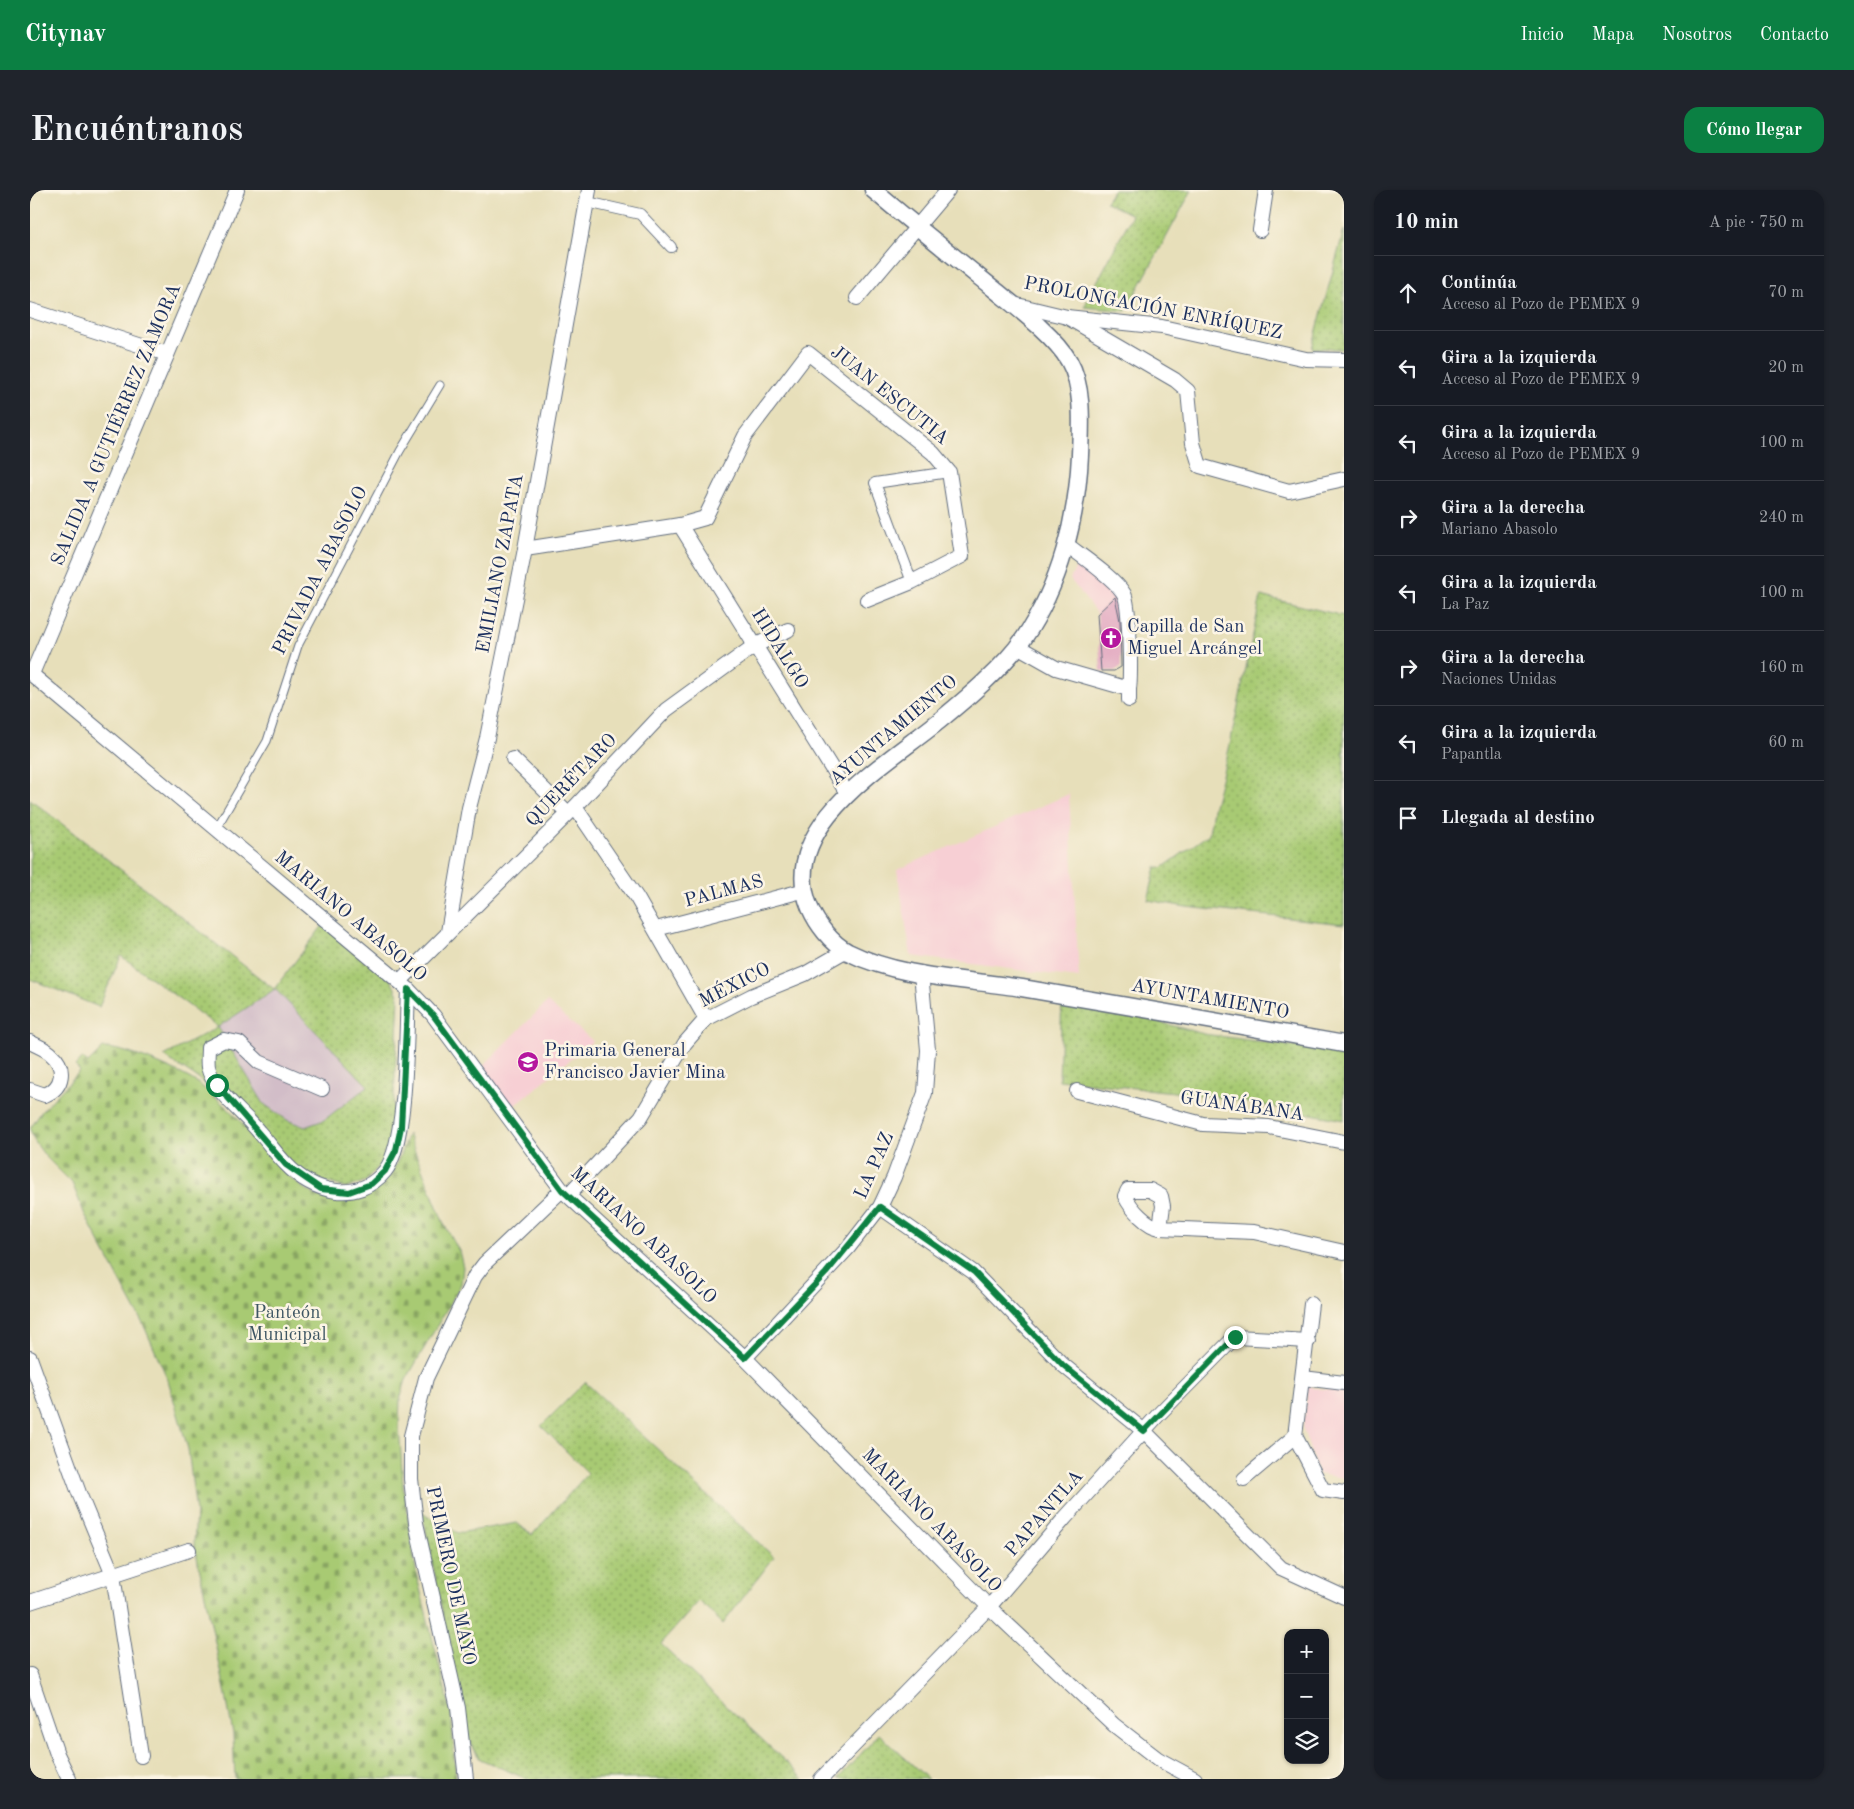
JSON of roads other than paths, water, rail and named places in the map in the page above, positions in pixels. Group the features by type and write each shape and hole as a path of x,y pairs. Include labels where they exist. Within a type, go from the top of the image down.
{"street":[{"name":"SALIDA A GUTIÉRREZ ZAMORA","path":"31,674 237,190"},
{"name":"PROLONGACIÓN ENRÍQUEZ","path":"873,190 1013,304 1067,317 1162,327 1306,359 1344,360"},
{"path":"857,298 918,228 948,190"},
{"path":"1260,230 1266,190"},
{"name":"EMILIANO ZAPATA","path":"448,932 470,808 487,738 525,549 588,196 640,214 671,247"},
{"name":"AYUNTAMIENTO","path":"1013,304 1062,350 1076,375 1082,421 1079,476 1061,567 1025,636 1000,666 941,720 847,793 810,844 804,868 802,891 816,922 846,951 880,964 921,973 1098,1001 1344,1044"},
{"path":"30,310 167,354"},
{"path":"1067,317 1175,380 1188,391 1193,443 1200,466 1289,491 1344,479"},
{"name":"JUAN ESCUTIA","path":"680,525 705,518 745,436 808,353 933,453 949,472 962,556 912,582"},
{"path":"867,600 912,582 875,483 949,472"},
{"path":"525,549 680,525"},
{"name":"HIDALGO","path":"680,525 847,793"},
{"path":"1017,646 1056,668 1129,695 1131,662 1124,594 1101,571 1066,544"},
{"name":"QUERÉTARO","path":"404,985 448,932 572,810 666,710 754,646 788,630"},
{"name":"MARIANO ABASOLO","path":"31,674 404,985 433,1015 565,1193 745,1358 989,1607 1114,1726 1158,1759 1195,1779"},
{"path":"513,760 572,810 656,929 706,1019"},
{"name":"PALMAS","path":"656,929 802,891"},
{"name":"MÉXICO","path":"565,1193 640,1117 685,1043 706,1019 751,996 805,974 846,951"},
{"name":"LA PAZ","path":"745,1358 826,1273 880,1207 894,1177 925,1093 928,1050 921,973"},
{"path":"322,1089 259,1062 239,1043 224,1040 208,1048 208,1066 217,1085 286,1165 321,1189 349,1192 371,1184 385,1171 396,1150 401,1127 404,985"},
{"path":"30,1042 50,1053 61,1065 62,1076 60,1082 51,1093 45,1095 30,1090"},
{"name":"GUANÁBANA","path":"1078,1091 1203,1124 1269,1127 1344,1142"},
{"name":"PRIMERO DE MAYO","path":"466,1779 458,1708 416,1523 411,1479 411,1436 426,1378 475,1276 485,1263 565,1193"},
{"path":"880,1207 974,1272 1063,1365 1144,1431 1281,1568 1344,1597"},
{"path":"1160,1228 1254,1232 1344,1252"},
{"path":"1311,1304 1295,1436 1323,1490 1344,1493"},
{"name":"PAPANTLA","path":"821,1779 989,1607 1065,1518 1144,1431 1235,1337 1308,1341"},
{"path":"30,1358 79,1492 113,1575 141,1756"},
{"path":"1303,1378 1344,1383"},
{"path":"1244,1479 1295,1436"},
{"path":"30,1602 189,1550"},
{"path":"30,1675 57,1754 69,1779"}],"lane":[{"name":"PRIVADA ABASOLO","path":"216,830 267,741 298,646 400,451 440,385"}],"place":[{"name":"Capilla de San Miguel Arcángel","path":"1111,638"},
{"name":"Primaria General Francisco Javier Mina","path":"528,1062"}],"park label":[{"name":"Panteón Municipal","path":"287,1324"}]}
